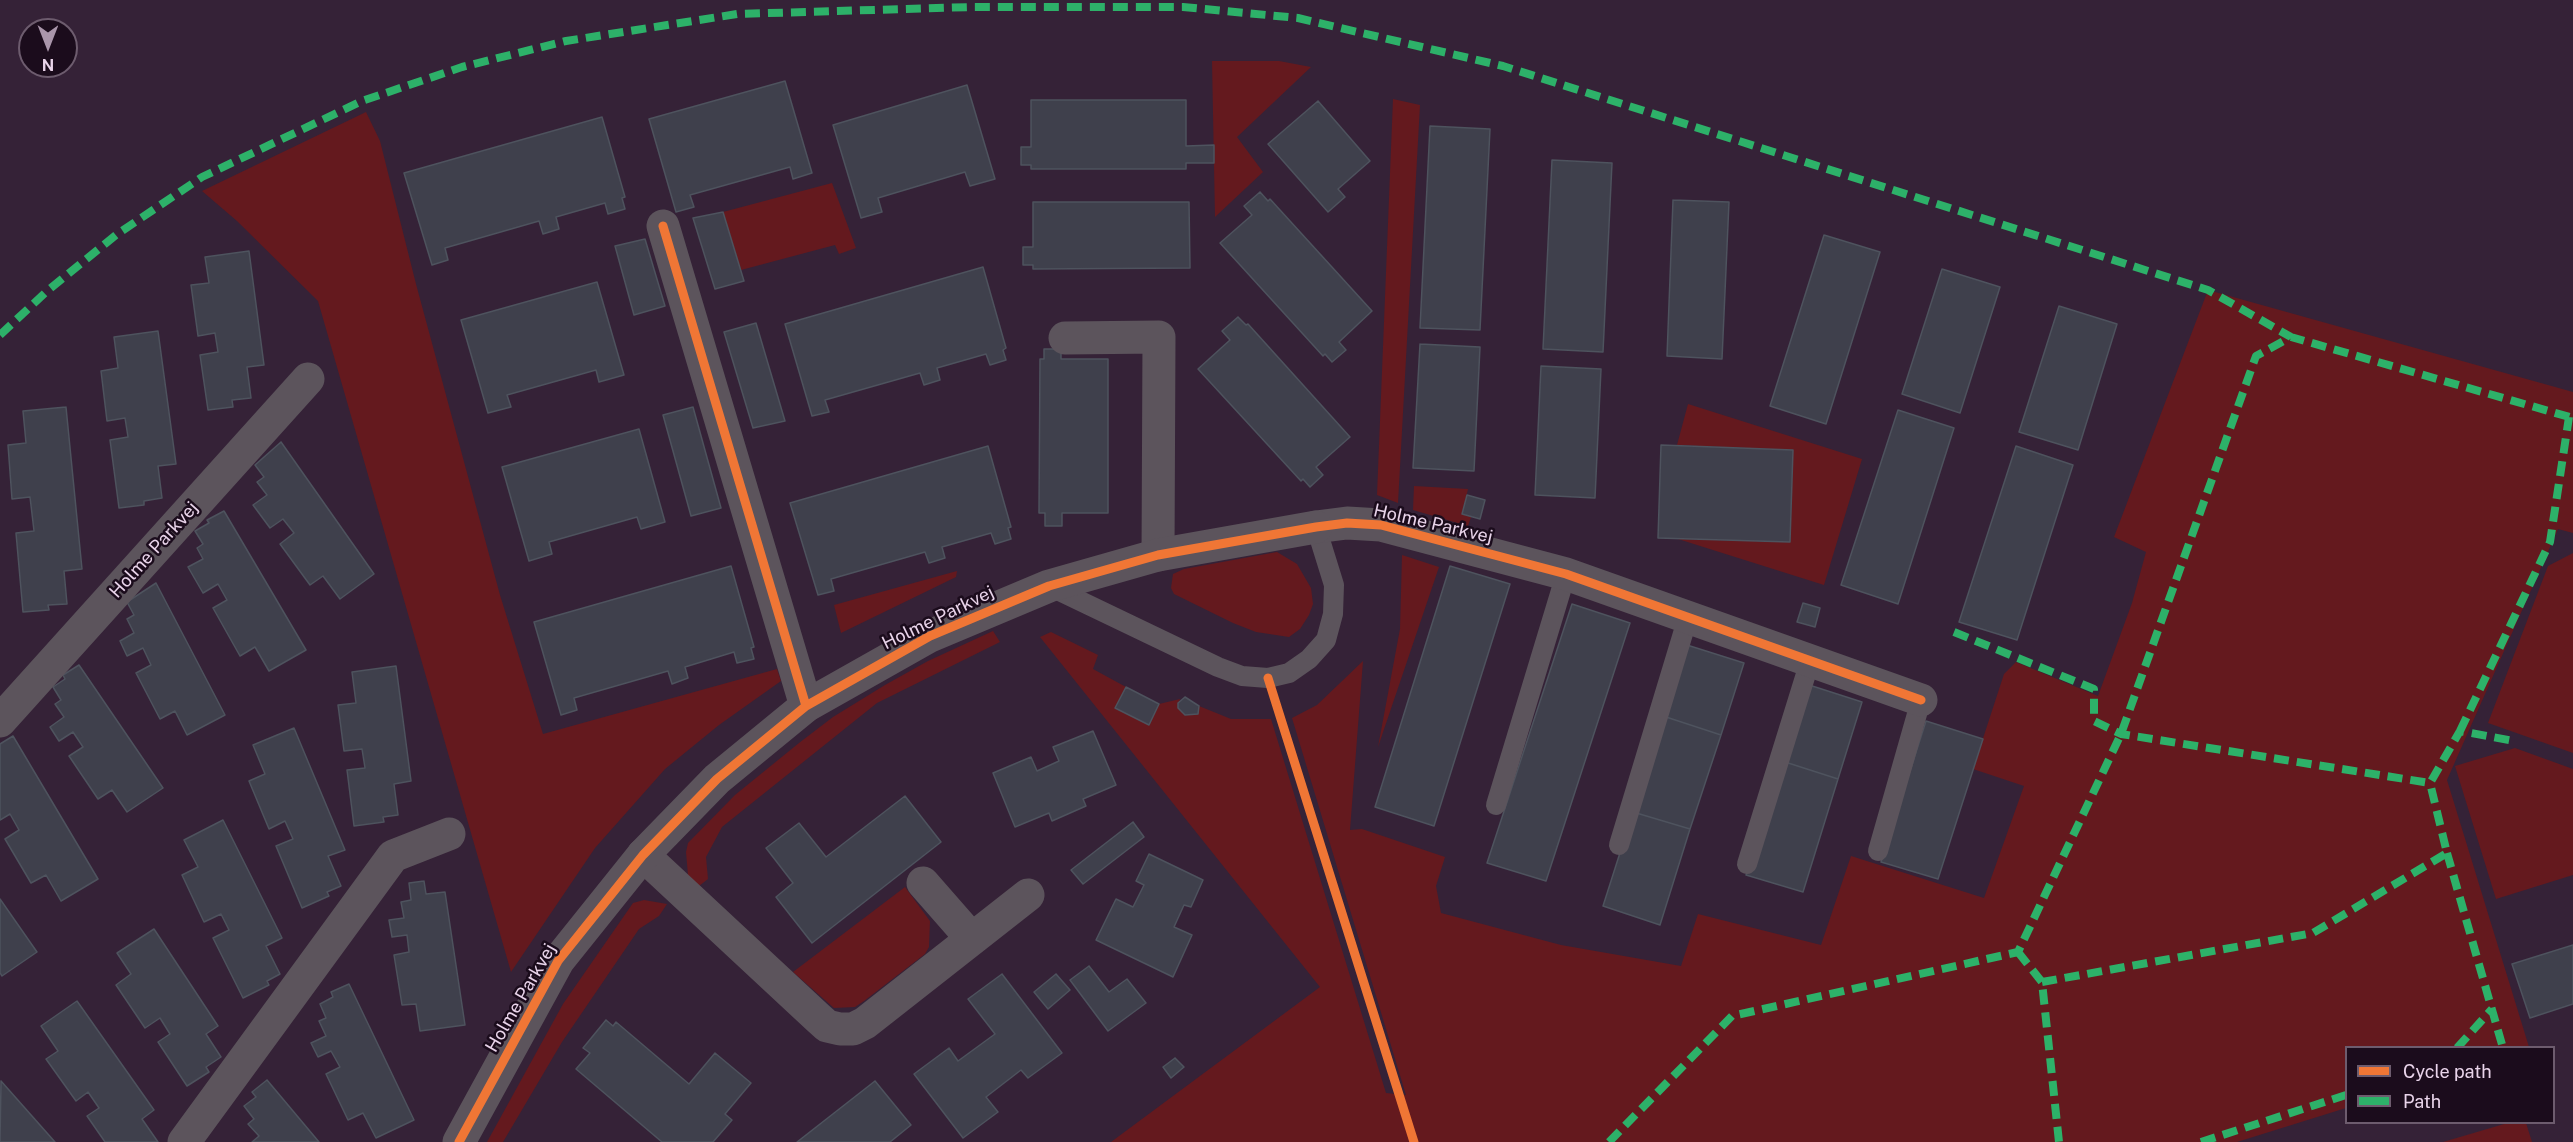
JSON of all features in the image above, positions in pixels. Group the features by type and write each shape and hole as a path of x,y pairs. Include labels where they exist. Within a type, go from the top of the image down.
{"street":[{"path":"663,226 806,706"},
{"path":"1065,338 1159,337 1158,555"},
{"name":"Holme Parkvej","path":"0,721 308,379"},
{"name":"Holme Parkvej","path":"459,1142 558,961 643,855 717,780 806,706 930,636 1049,586 1158,555 1316,527 1347,523 1381,525 1566,574 1920,700"},
{"path":"184,1142 393,856 449,834"},
{"path":"643,855 817,1017 828,1026 840,1029 853,1029 865,1023 1028,895"},
{"path":"923,883 972,939"}],"lane":[{"path":"1049,586 1218,667 1242,676 1268,678 1289,673 1309,659 1326,640 1333,614 1334,585 1316,527"},
{"path":"1496,805 1566,574"},
{"path":"1619,845 1688,617"},
{"path":"1747,864 1810,661"},
{"path":"1878,850 1920,700"}],"shaded area":[{"path":"1212,61 1279,61 1311,67 1237,137 1263,172 1215,217"},
{"path":"1393,99 1420,105 1398,503 1377,495"},
{"path":"366,112 380,141 500,595 543,734 777,669 781,681 719,725 665,769 595,848 511,972 318,301 237,221 202,191"},
{"path":"832,183 856,248 839,254 835,245 741,270 723,212"},
{"path":"2208,290 2573,392 2573,533 2558,529 2447,780 2529,1046 2345,1046 2345,1108 2237,1142 1111,1142 1320,987 1040,637 1051,632 1098,655 1093,669 1126,687 1116,708 1149,724 1159,704 1180,699 1178,708 1185,715 1197,714 1199,706 1231,719 1271,719 1386,1093 1406,1095 1292,718 1317,705 1363,661 1350,830 1362,829 1445,857 1436,886 1441,913 1561,945 1681,966 1698,914 1821,945 1851,856 1984,898 2024,786 1973,769 2004,674 2016,662 2098,696 2132,603 2146,552 2114,537"},
{"path":"1688,404 1862,459 1824,585 1678,539 1790,542 1793,450 1677,445"},
{"path":"1414,486 1468,489 1462,514 1471,517 1468,526 1413,510"},
{"path":"1277,552 1297,564 1311,588 1313,604 1309,615 1300,629 1289,637 1256,632 1233,623 1174,594 1171,588 1173,574 1184,569"},
{"path":"2573,553 2573,753 2488,723 2548,566"},
{"path":"1402,555 1439,567 1378,747 1400,629"},
{"path":"957,571 956,577 841,633 834,605"},
{"path":"993,631 1000,642 877,703 722,827 706,857 708,879 699,886 688,875 686,852 688,843 735,795 799,743 833,717 885,685 928,661"},
{"path":"2515,748 2573,769 2573,875 2496,899 2455,766"},
{"path":"905,887 930,921 929,947 925,954 864,1001 855,1007 834,1008 793,972"},
{"path":"644,900 667,904 659,916 639,929 562,1042 503,1142 487,1142 563,1004 633,903"},
{"path":"2504,1124 2526,1124 2532,1142 2443,1142"}],"building":[{"path":"785,81 812,173 793,179 790,167 690,195 694,207 676,212 649,119"},
{"path":"967,85 995,179 970,186 965,172 878,198 882,212 861,218 833,125"},
{"path":"1031,100 1186,100 1186,146 1214,145 1214,163 1186,163 1186,169 1031,169 1031,165 1021,165 1021,147 1031,147"},
{"path":"1318,101 1370,161 1338,189 1345,197 1328,212 1268,144"},
{"path":"602,117 625,197 622,198 625,209 608,214 605,203 556,217 559,229 543,234 539,221 445,248 448,260 432,265 404,173"},
{"path":"1430,126 1490,129 1480,330 1420,328"},
{"path":"1552,160 1612,163 1603,352 1543,349"},
{"path":"1260,192 1268,201 1270,199 1372,311 1339,342 1346,350 1332,362 1325,354 1323,356 1220,243 1252,215 1244,206"},
{"path":"1673,200 1729,202 1722,359 1667,356"},
{"path":"1033,202 1189,202 1190,268 1033,269 1033,265 1023,265 1023,247 1033,247"},
{"path":"723,212 744,281 715,289 693,218"},
{"path":"1824,235 1880,252 1826,424 1770,406"},
{"path":"645,239 665,306 634,315 615,246"},
{"path":"249,251 264,365 247,367 251,398 232,400 233,407 208,410 200,355 218,352 215,333 198,336 191,285 209,283 205,257"},
{"path":"983,267 1006,348 1003,350 1006,360 990,365 986,354 937,368 940,380 924,385 920,373 825,400 829,412 812,416 785,324"},
{"path":"1942,269 2000,287 1960,413 1902,394"},
{"path":"597,282 624,375 599,382 596,370 507,395 511,407 488,413 461,320"},
{"path":"2059,306 2117,324 2078,450 2019,432"},
{"path":"1238,317 1246,325 1248,324 1350,437 1316,467 1323,475 1310,487 1303,479 1301,481 1198,369 1230,340 1222,331"},
{"path":"756,323 785,421 753,428 724,332"},
{"path":"158,331 176,464 158,466 162,498 144,501 144,505 119,508 110,440 128,437 125,418 107,421 101,371 118,368 114,337"},
{"path":"1420,344 1480,347 1474,471 1413,468"},
{"path":"1044,349 1061,349 1061,359 1108,359 1108,513 1062,513 1062,526 1045,526 1045,513 1039,513 1040,359 1044,359"},
{"path":"1541,366 1601,369 1595,498 1535,495"},
{"path":"66,407 82,569 64,571 67,604 48,605 49,610 23,612 16,533 34,531 30,497 12,499 8,445 26,443 23,411"},
{"path":"693,407 721,508 691,516 663,415"},
{"path":"1898,410 1954,428 1898,604 1841,585"},
{"path":"639,429 665,522 641,529 637,517 549,542 552,554 529,561 502,467"},
{"path":"281,442 374,574 340,599 323,576 310,585 280,544 294,533 283,519 270,528 253,505 267,495 257,482 264,477 255,465"},
{"path":"1661,445 1793,450 1790,542 1658,538"},
{"path":"988,446 1011,527 1008,528 1011,539 995,544 991,533 942,547 945,558 929,563 925,552 831,579 834,591 818,595 790,503"},
{"path":"2016,446 2073,465 2017,640 1959,622"},
{"path":"1467,495 1485,500 1480,519 1462,514"},
{"path":"224,511 306,650 269,671 255,647 240,656 213,608 227,600 218,584 203,593 188,567 203,559 197,548 203,544 195,531 209,523 207,520"},
{"path":"731,566 754,647 751,648 754,659 737,663 734,652 685,667 688,678 672,684 668,671 574,698 577,710 561,715 534,622"},
{"path":"1450,566 1510,584 1434,826 1375,807"},
{"path":"156,583 225,715 187,735 175,711 160,719 136,673 151,665 143,648 127,656 120,641 134,633 127,619 134,615 127,602"},
{"path":"1803,603 1820,608 1815,627 1797,622"},
{"path":"1572,604 1630,623 1546,881 1487,863"},
{"path":"1687,645 1744,663 1721,735 1663,716"},
{"path":"79,665 163,788 127,812 112,790 98,799 69,756 83,747 73,732 59,741 50,727 64,717 55,704 61,700 53,687 65,679 63,675"},
{"path":"396,666 411,781 394,784 398,815 383,817 384,822 354,826 347,770 365,768 362,749 344,751 338,705 356,703 352,672"},
{"path":"1806,684 1862,702 1838,779 1782,761"},
{"path":"1126,687 1159,704 1149,725 1115,708"},
{"path":"1185,697 1199,706 1198,714 1185,715 1178,708 1178,703"},
{"path":"1663,716 1721,735 1690,829 1633,812"},
{"path":"1926,721 1983,739 1938,879 1881,862"},
{"path":"294,728 345,850 328,856 341,886 327,892 329,896 302,908 276,846 293,839 285,821 269,829 249,781 265,774 253,745"},
{"path":"1093,731 1116,785 1083,799 1086,806 1052,821 1049,813 1015,827 993,773 1031,757 1037,771 1059,761 1053,747"},
{"path":"13,736 98,879 61,901 46,875 31,883 5,839 19,830 10,814 0,820 0,744"},
{"path":"1782,761 1838,779 1803,892 1746,875"},
{"path":"905,796 941,842 812,943 776,897 793,883 766,848 799,823 826,857"},
{"path":"1633,812 1690,829 1660,925 1603,906"},
{"path":"223,820 282,938 266,946 280,974 267,981 269,985 243,998 213,938 229,930 221,914 204,922 182,875 198,867 184,840"},
{"path":"1133,822 1144,837 1083,884 1071,870"},
{"path":"1149,854 1203,880 1191,907 1184,905 1174,927 1192,935 1173,977 1096,940 1116,899 1133,907 1144,885 1136,881"},
{"path":"424,881 426,894 445,892 465,1025 420,1031 416,1004 402,1005 394,955 409,952 407,935 392,937 389,920 404,918 401,902 411,900 409,883"},
{"path":"0,899 37,952 2,976 0,973"},
{"path":"154,929 218,1026 206,1034 221,1057 206,1067 209,1072 187,1086 158,1042 170,1034 160,1018 145,1028 116,985 131,974 117,953"},
{"path":"2573,945 2573,1004 2530,1018 2512,964"},
{"path":"1089,966 1109,992 1127,979 1146,1003 1108,1031 1070,980"},
{"path":"1002,974 1062,1053 1028,1078 1021,1070 986,1097 998,1112 963,1138 914,1074 949,1048 958,1061 995,1034 968,999"},
{"path":"1056,974 1070,990 1048,1009 1034,992"},
{"path":"349,984 414,1120 376,1138 363,1113 348,1120 326,1074 340,1067 331,1051 318,1057 311,1043 326,1036 319,1021 326,1018 320,1004 333,997 331,992"},
{"path":"77,1001 154,1110 142,1119 158,1142 105,1142 87,1116 99,1108 88,1092 76,1101 46,1059 58,1051 41,1026"},
{"path":"606,1020 613,1026 616,1022 689,1084 715,1053 751,1083 725,1114 732,1120 713,1142 662,1142 576,1069 590,1053 583,1048"},
{"path":"1175,1058 1184,1067 1171,1078 1163,1067"},
{"path":"267,1080 319,1142 252,1142 259,1136 248,1124 254,1119 244,1106 256,1097 252,1092"},
{"path":"1,1081 55,1142 0,1142"},
{"path":"875,1081 911,1125 890,1142 797,1142"}],"marked path":[{"path":"0,335 46,292 116,235 202,177 362,101 462,67 566,41 737,14 972,7 1183,7 1298,18 1503,66 2208,290 2291,337"},
{"path":"1609,1142 1732,1016 2018,952 2121,734 2256,356 2291,337 2573,418"},
{"path":"2460,731 2550,542 2569,417"},
{"path":"1954,632 2094,689 2094,721 2121,734 2430,783 2460,731 2514,741"},
{"path":"2042,982 2313,933 2447,853 2430,783"},
{"path":"2447,853 2502,1046"},
{"path":"2018,952 2042,982 2059,1142"},
{"path":"2459,1046 2492,1009"},
{"path":"2201,1142 2345,1095"}],"cycle path":[{"path":"663,226 806,706"},
{"path":"459,1142 558,961 643,855 717,779 806,706 930,636 1049,586 1158,555 1316,527 1347,523 1381,525 1566,574 1921,700"},
{"path":"1268,678 1414,1142"}]}
